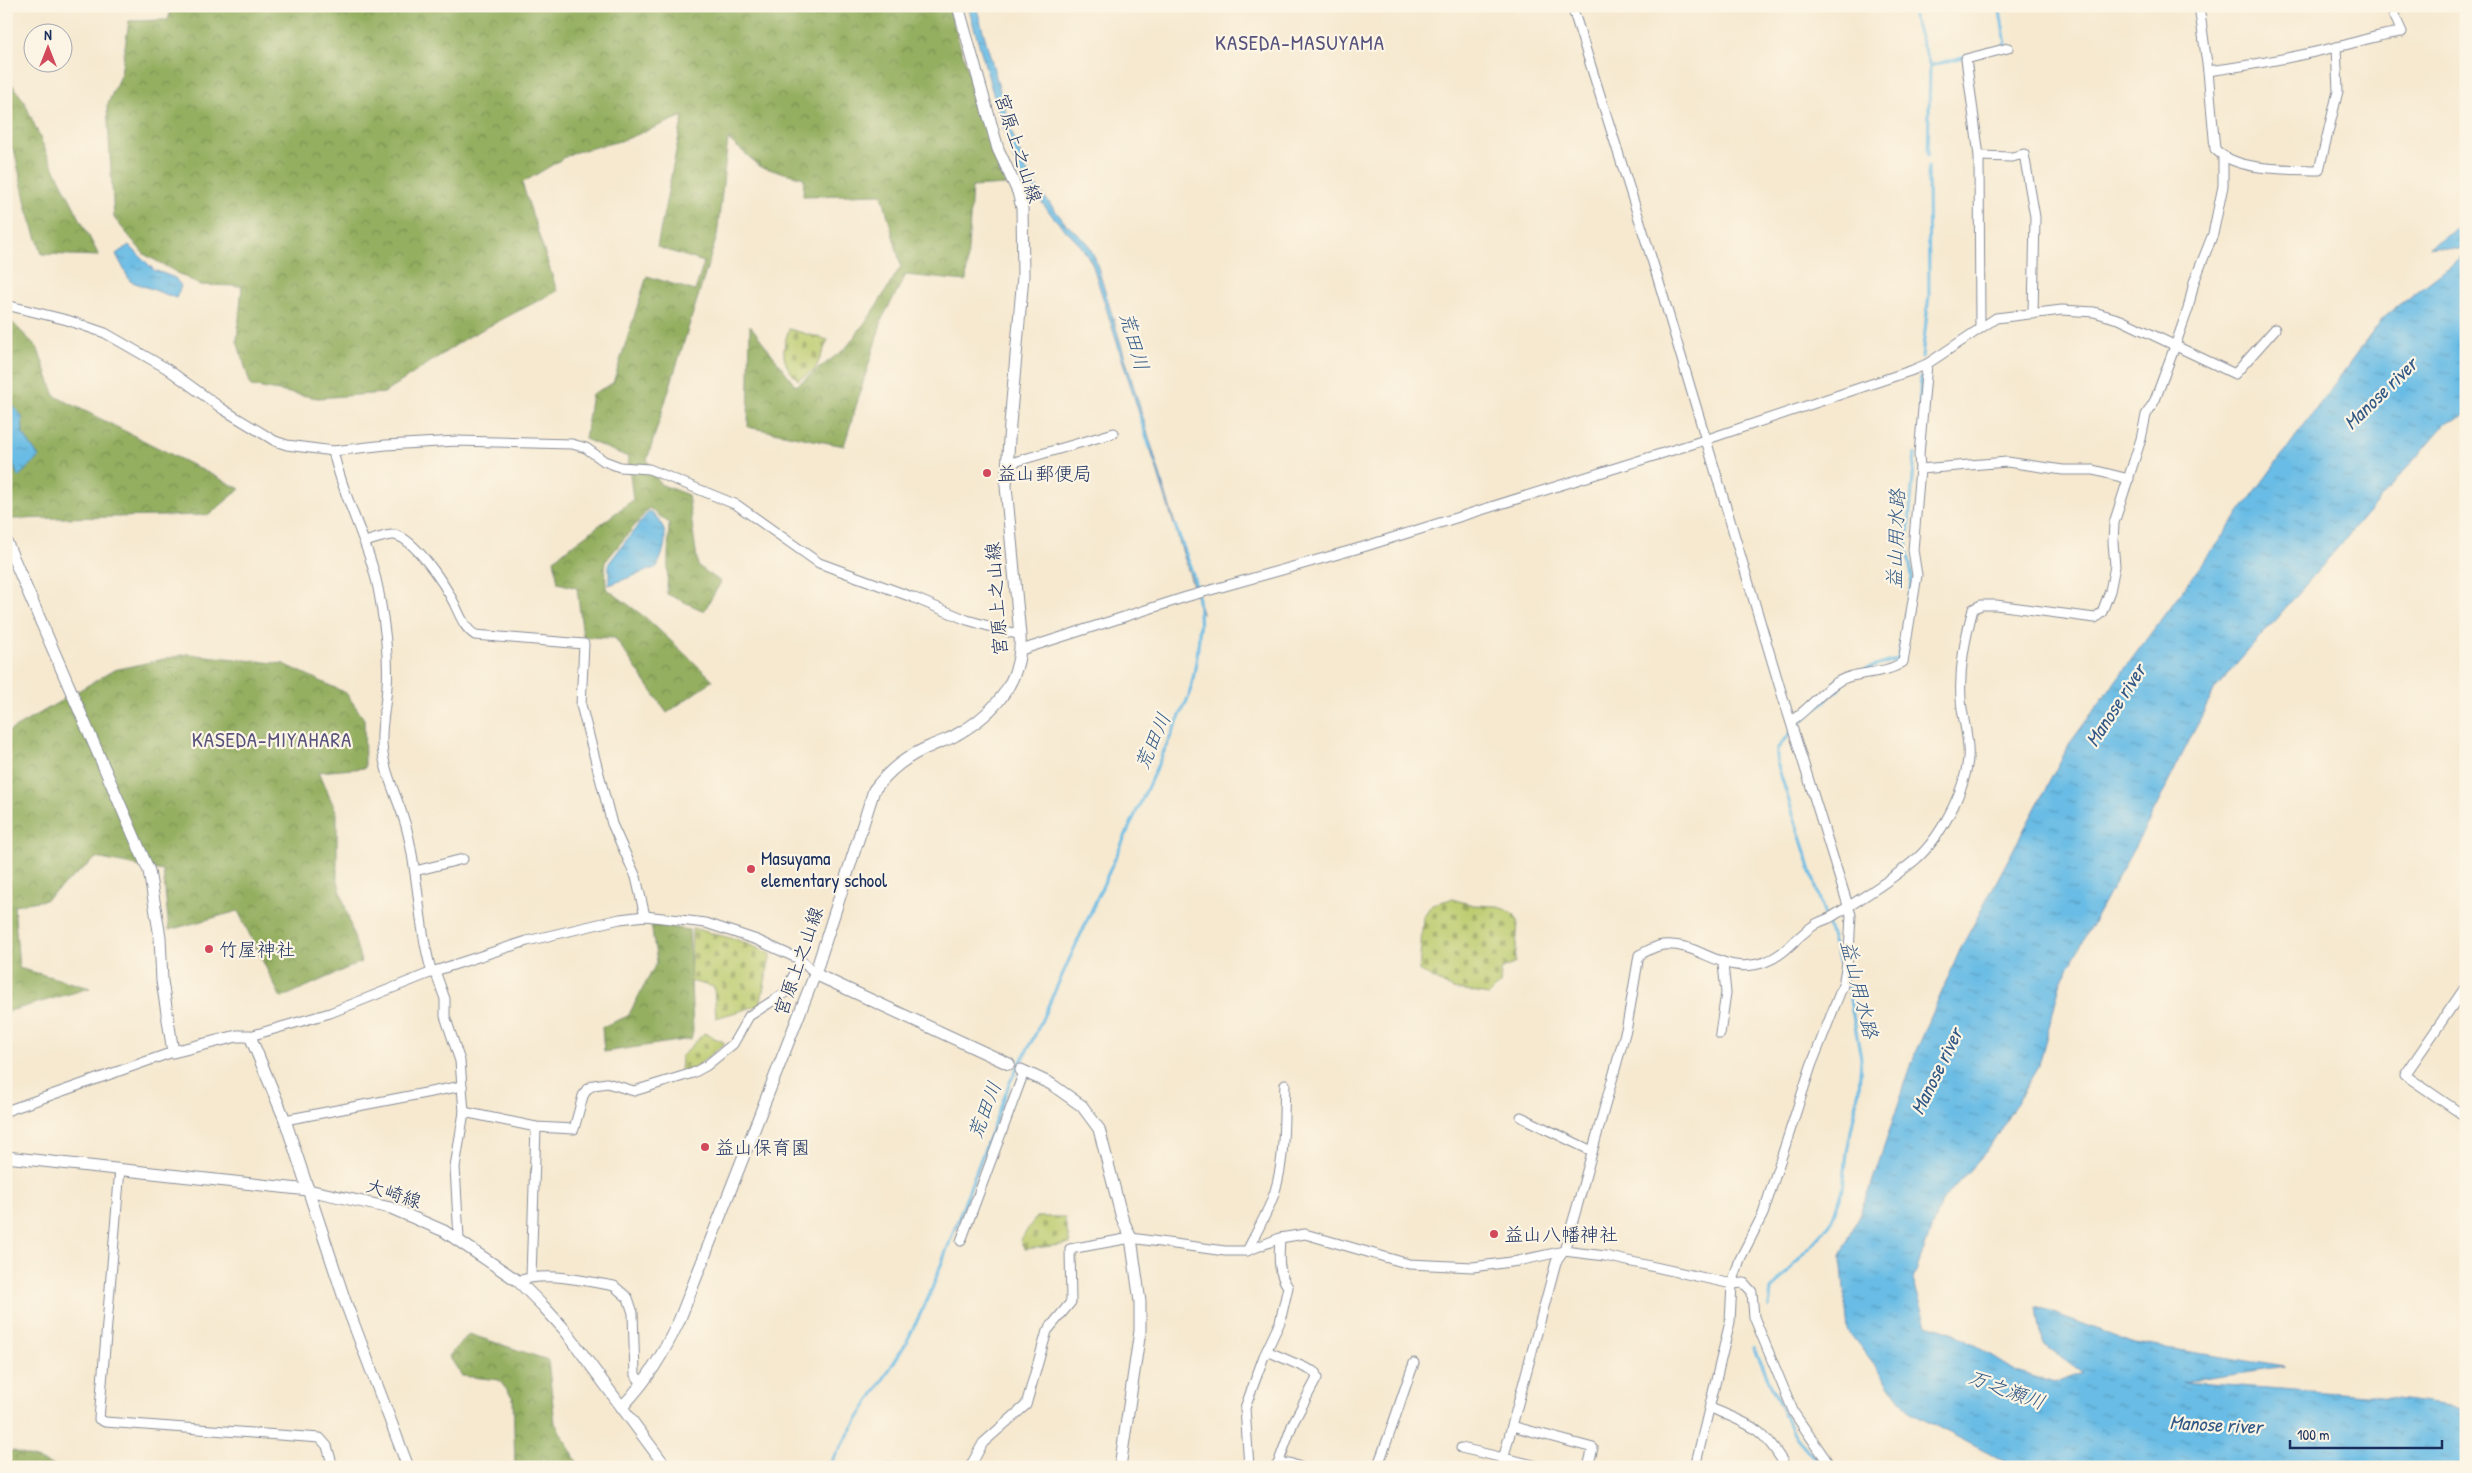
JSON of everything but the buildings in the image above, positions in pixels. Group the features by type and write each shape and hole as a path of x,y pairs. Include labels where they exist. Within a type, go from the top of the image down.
{"street":[{"name":"宮原上之山線","path":"622,1407 643,1384 664,1353 679,1321 815,974 874,790 892,768 915,753 956,735 994,705 1016,675 1021,650 1009,532 1006,464 1024,276 1022,208 1018,192 996,142 958,6"},
{"path":"1572,6 1658,279 1705,440 1851,914 1851,934 1843,985 1811,1066 1763,1214 1740,1259 1732,1284 1730,1322 1695,1467"},
{"path":"2199,6 2208,71 2215,149 2223,158 2264,168 2319,170 2338,91 2336,47"},
{"path":"2208,71 2261,64 2388,33 2402,32 2390,6"},
{"path":"1980,328 1979,156 1966,60 2008,48"},
{"path":"1979,156 2012,157 2024,154 2035,217 2033,314"},
{"path":"1502,1462 1556,1262 1564,1251 1627,1026 1639,955 1663,945 1678,945 1724,964 1738,966 1766,962 1780,954 1813,926 1848,906 1922,854 1955,804 1968,759 1969,744 1961,700 1963,645 1973,609 1982,605 1996,605 2095,618 2102,612 2110,591 2115,566 2112,542 2114,523 2129,479 2146,415 2154,400 2175,346 2217,218 2223,186 2223,158"},
{"path":"6,305 67,320 105,333 166,368 224,410 275,441 287,445 333,451 386,445 457,441 572,444 586,448 620,467 650,469 737,505 819,563 898,592 966,620 1020,635"},
{"path":"1021,650 1186,597 1372,544 1705,440 1927,364 1996,318 2062,310 2094,312 2151,332 2175,346 2235,374 2276,330"},
{"path":"1791,721 1807,710 1836,682 1890,669 1903,662 1917,575 1913,550 1927,364"},
{"path":"1006,464 1114,433"},
{"path":"333,451 339,476 375,571 385,635 387,685 382,735 386,771 407,831 415,872 421,930 434,972 445,999 445,1016 456,1044 464,1112 455,1168 460,1240"},
{"path":"1920,469 2007,462 2048,468 2093,470 2129,479"},
{"path":"365,542 397,535 418,551 449,592 465,627 475,635 584,644 581,705 612,824 636,877 645,916"},
{"path":"6,541 149,871 160,937 162,981 173,1052"},
{"path":"415,872 463,860"},
{"path":"6,1111 173,1052 237,1036 250,1036 330,1013 434,972 527,941 620,919 645,916 706,923 757,940 800,960 815,974 1051,1084 1082,1106 1099,1129 1122,1218 1131,1238 1140,1302 1140,1331 1120,1467"},
{"path":"464,1112 536,1127 574,1129 583,1096 587,1089 600,1083 634,1091 693,1073 706,1066 733,1044 749,1016 785,993 800,960"},
{"path":"1720,1034 1726,993 1724,964"},
{"path":"2466,986 2405,1075 2466,1117"},
{"path":"250,1036 285,1120 345,1301 408,1467"},
{"path":"961,1241 1023,1071"},
{"path":"1246,1251 1271,1202 1277,1184 1280,1166 1285,1084"},
{"path":"285,1120 462,1086"},
{"path":"1521,1117 1592,1151"},
{"path":"531,1276 536,1127"},
{"name":"大崎線","path":"6,1157 308,1190 391,1208 460,1240 518,1281 564,1329 666,1467"},
{"path":"120,1169 98,1419 105,1422 320,1438 327,1446 333,1467"},
{"path":"970,1467 983,1443 1026,1405 1047,1332 1072,1302 1070,1249 1131,1238 1225,1251 1246,1251 1280,1238 1305,1234 1409,1264 1473,1267 1500,1264 1564,1251 1605,1256 1732,1284 1744,1283 1752,1292 1754,1317 1794,1413 1831,1467"},
{"path":"1249,1467 1245,1408 1280,1322 1288,1287 1281,1277 1278,1267 1280,1238"},
{"path":"518,1281 531,1276 551,1277 606,1285 621,1291 628,1298 633,1313 635,1375 643,1384"},
{"path":"1267,1351 1315,1372 1317,1378 1293,1423 1276,1466"},
{"path":"1377,1467 1414,1363"},
{"path":"1710,1408 1757,1428 1771,1442 1786,1467"},
{"path":"1512,1426 1593,1448 1588,1467"},
{"path":"1461,1448 1502,1462 1542,1467"},
{"path":"1276,1466 1289,1463 1300,1467"}],"green space":[{"path":"172,6 948,6 983,120 1006,185 972,187 966,281 906,275 883,317 844,446 748,427 750,325 796,386 846,348 873,312 901,266 882,194 803,196 804,178 761,167 728,139 717,236 647,460 660,484 688,495 698,566 721,582 704,611 667,594 669,523 649,508 605,562 606,588 646,618 713,680 667,713 615,638 583,637 577,588 558,583 554,559 633,500 628,457 585,439 592,394 613,383 647,276 695,291 704,262 657,247 683,116 624,140 572,153 522,183 557,291 468,337 384,393 318,398 251,386 237,341 242,286 199,285 144,254 114,218 107,106 121,73 129,21 168,20"},
{"path":"6,76 24,101 47,154 99,256 42,254 27,209 15,153 6,141"},
{"path":"6,321 12,322 37,347 55,396 240,489 209,515 11,519 6,509"},
{"path":"789,329 828,340 815,370 798,380 788,368 784,357"},
{"path":"187,654 284,664 346,693 364,719 365,768 318,772 337,813 337,878 361,962 281,998 238,911 169,930 163,871 96,858 45,900 14,905 19,968 90,988 6,1012 6,733 114,670"},
{"path":"1452,899 1473,905 1498,906 1514,914 1518,921 1515,963 1501,970 1500,984 1489,995 1453,989 1419,971 1423,917 1432,904"},
{"path":"651,924 689,930 693,1032 691,1039 604,1052 602,1027 628,1016 657,962"},
{"path":"692,928 738,940 771,954 760,1005 716,1018 714,987 690,981"},
{"path":"704,1033 725,1043 693,1069 680,1072 681,1057"},
{"path":"1036,1217 1064,1217 1070,1244 1025,1249 1020,1241"},
{"path":"469,1334 548,1360 555,1423 577,1462 575,1467 472,1467 471,1463 515,1465 513,1398 499,1380 462,1376 449,1356"},
{"path":"6,1451 14,1451 58,1467 6,1467"}],"water":[{"path":"968,6 976,6 1011,130 1026,170 1066,224 1087,242 1095,258 1202,614 1092,263 1081,246 1054,218 1018,172 1001,121"},
{"path":"2466,223 2466,250 2430,247"},
{"path":"129,245 154,270 175,278 181,286 176,298 130,281 116,254"},
{"path":"2466,254 2466,415 2446,423 2215,689 2150,819 2061,981 2039,1065 1990,1147 1941,1202 1913,1280 1927,1324 1955,1333 2016,1371 2054,1383 2082,1372 2042,1343 2037,1307 2135,1343 2285,1367 2182,1382 2365,1395 2466,1408 2466,1467 2015,1467 1911,1413 1848,1331 1841,1256 1869,1192 1915,1054 1960,950 2070,743 2383,318"},
{"path":"6,398 22,416 23,434 39,457 18,477 6,443"},
{"path":"649,511 661,523 665,537 665,544 657,567 609,585 609,563"}],"waterway":[{"path":"1999,6 2006,44 2003,45"},
{"name":"益山用水路","path":"1913,16 1930,66 1928,155"},
{"path":"1930,66 1966,56"},
{"name":"益山用水路","path":"1922,357 1929,295 1928,166"},
{"name":"益山用水路","path":"1919,408 1921,377"},
{"name":"荒田川","path":"1140,416 1150,448"},
{"name":"益山用水路","path":"1866,669 1898,659 1912,577 1907,548 1915,454"},
{"name":"荒田川","path":"828,1467 906,1343 930,1294 1010,1082 1034,1037 1189,696 1199,644 1199,605 1188,558 1175,525"},
{"name":"益山用水路","path":"1840,688 1801,721 1777,749 1777,763 1842,970"},
{"name":"益山用水路","path":"1769,1307 1771,1290 1830,1224 1843,1190 1847,1152 1859,1089 1861,1058 1847,983"},
{"name":"益山用水路","path":"1754,1347 1792,1432 1822,1467"}],"place":[{"name":"益山郵便局","path":"987,473"},
{"name":"Masuyama elementary school","path":"751,869"},
{"name":"竹屋神社","path":"209,949"},
{"name":"益山保育園","path":"705,1147"},
{"name":"益山八幡神社","path":"1494,1234"}],"district":[{"name":"KASEDA-MASUYAMA","path":"1300,42"},
{"name":"KASEDA-MIYAHARA","path":"272,739"}],"water label":[{"name":"Manose river","path":"2380,393"},
{"name":"Manose river","path":"2115,705"},
{"name":"Manose river","path":"1936,1071"},
{"name":"万之瀬川","path":"2007,1389"},
{"name":"Manose river","path":"2216,1424"}]}
